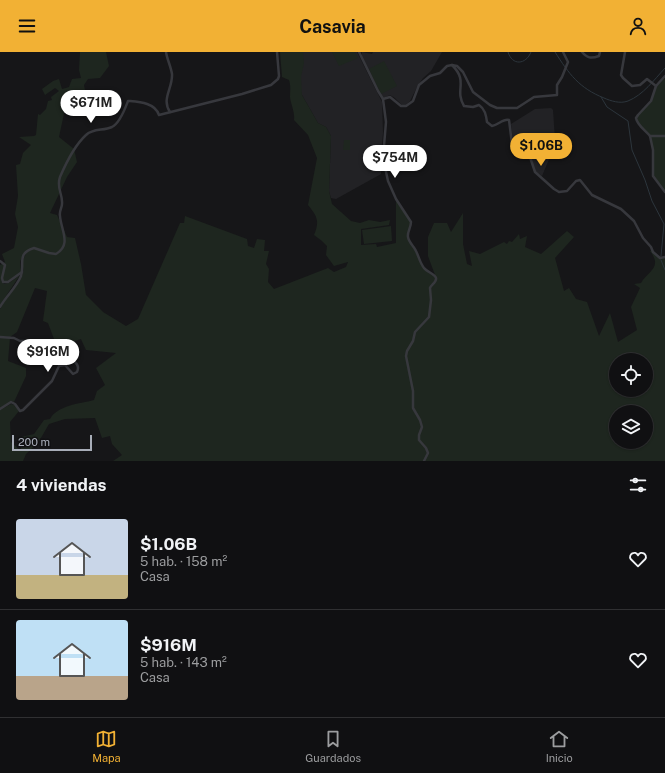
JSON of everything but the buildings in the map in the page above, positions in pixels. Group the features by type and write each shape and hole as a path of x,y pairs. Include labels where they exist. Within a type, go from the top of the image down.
{"street":[{"path":"166,52 172,74 172,81 166,100 166,104 170,112"},
{"path":"0,307 5,298 17,284 22,272 22,258 31,248 37,248 56,254 63,249 66,241 59,211 62,204 59,181 72,154 86,135 93,131 114,125 122,114 128,101 151,105 159,115 271,85 278,79 279,76 277,52"},
{"path":"360,52 383,99 386,122 383,158 388,181 396,199 411,222 408,234 409,241 416,250 422,265 436,278 436,281 430,288 431,300 429,317 414,332 413,341 407,351 406,356 413,391 413,408 422,427 419,440 426,448 428,453 424,461"},
{"path":"383,99 390,97 401,106 406,106 413,101 420,85 430,76 440,73 447,66 452,65 460,68 473,92 490,105 497,108 514,109 520,107 534,97 557,94 557,85 568,62 563,52"},
{"path":"582,52 590,58 598,56 600,52"},
{"path":"625,52 621,75 623,78 632,86 640,85 648,79 656,86"},
{"path":"452,65 460,74 460,97 464,106 473,107 479,105 482,107 485,112 487,122 492,126 505,120 509,120 512,144 516,148 528,154 535,172 559,192 567,191 576,181 580,180 592,195 621,209 634,221 643,238 651,247 653,252 660,258 665,257"},
{"path":"665,76 656,86 651,101 636,118 639,125 645,129 650,136 653,150 653,176 665,192"},
{"path":"650,136 665,136"},
{"path":"0,261 5,265 2,278 3,282 8,282 22,272"},
{"path":"0,337 14,338 20,341 33,340 42,342 47,358 50,362 70,358 78,367 77,372 73,374 65,365 59,366 52,381 23,410 20,411 15,404 11,402 0,409"}],"shaded area":[{"path":"80,52 106,52 109,66 100,78 88,79 84,85 87,101 84,107 75,111 65,109 59,137 74,149 77,162 67,177 50,213 57,215 67,237 75,238 86,295 103,312 126,326 138,319 180,223 184,223 185,216 247,239 248,246 254,248 257,239 265,240 264,251 269,251 266,264 269,269 268,282 274,289 328,268 334,272 346,267 348,262 334,266 326,255 327,246 314,235 317,226 317,219 314,212 308,205 317,158 308,135 294,120 290,97 290,82 282,77 280,52 303,52 304,63 301,77 302,95 318,123 326,127 331,136 329,191 332,204 351,221 360,223 369,220 380,222 390,220 389,225 361,229 361,245 376,244 377,247 396,243 396,199 411,222 408,238 425,269 435,275 428,256 428,237 434,223 447,223 451,232 463,213 463,244 467,264 472,266 469,251 480,254 504,242 507,244 509,241 512,242 519,234 520,239 527,236 525,247 541,254 567,231 574,237 555,258 564,291 569,288 576,299 587,302 599,336 610,313 618,342 637,330 631,307 640,288 634,284 641,283 655,265 654,257 650,251 652,250 660,258 665,257 665,461 113,461 122,455 112,444 110,436 102,438 95,418 65,419 49,424 38,443 26,454 23,461 0,461 0,410 11,404 15,405 19,411 10,422 11,442 21,451 21,437 34,434 44,420 50,419 54,414 63,408 94,400 97,391 105,385 96,368 116,353 86,350 81,339 66,344 54,339 48,323 43,321 47,291 35,288 17,332 10,337 0,336 0,309 22,276 23,260 26,254 24,253 20,262 21,272 8,281 1,281 4,284 9,283 20,275 0,305 0,265 5,262 2,254 14,248 18,227 15,214 18,196 16,165 20,164 23,153 31,145 19,137 36,135 38,114 40,115 46,109 48,101 52,100 51,97 59,91 55,88 45,95 42,89 53,81 59,79 62,89 69,87 72,79 81,78 79,70"},
{"path":"301,52 357,52 382,102 383,133 381,174 336,199 331,198 329,191 331,136 326,127 318,123 302,95 298,82"},
{"path":"332,52 355,52 358,58 339,66"},
{"path":"362,52 372,54 373,52 442,52 431,71 423,78 417,87 410,101 406,105 402,105 390,95 384,98 380,94 362,57"},
{"path":"384,61 397,86 381,94 369,69"},
{"path":"665,78 665,192 654,177 653,150 650,136 637,121 641,111 651,100 657,86"},
{"path":"551,108 553,110 555,140 552,152 542,176 535,171 529,153 516,147 513,143 511,124 535,109"},
{"path":"344,140 350,140 350,150 343,150"},
{"path":"391,226 392,241 364,244 362,230"},
{"path":"0,338 10,338 8,361 26,368 26,376 14,402 12,401 0,408"}],"waterway":[{"path":"508,52 510,57 516,62 523,61 531,52"},
{"path":"555,52 570,74 581,85 595,94 616,102 628,101 639,95 665,68"},
{"path":"601,97 607,107 628,121 632,150 652,201 664,224 661,256"},
{"path":"661,260 665,270"}]}
